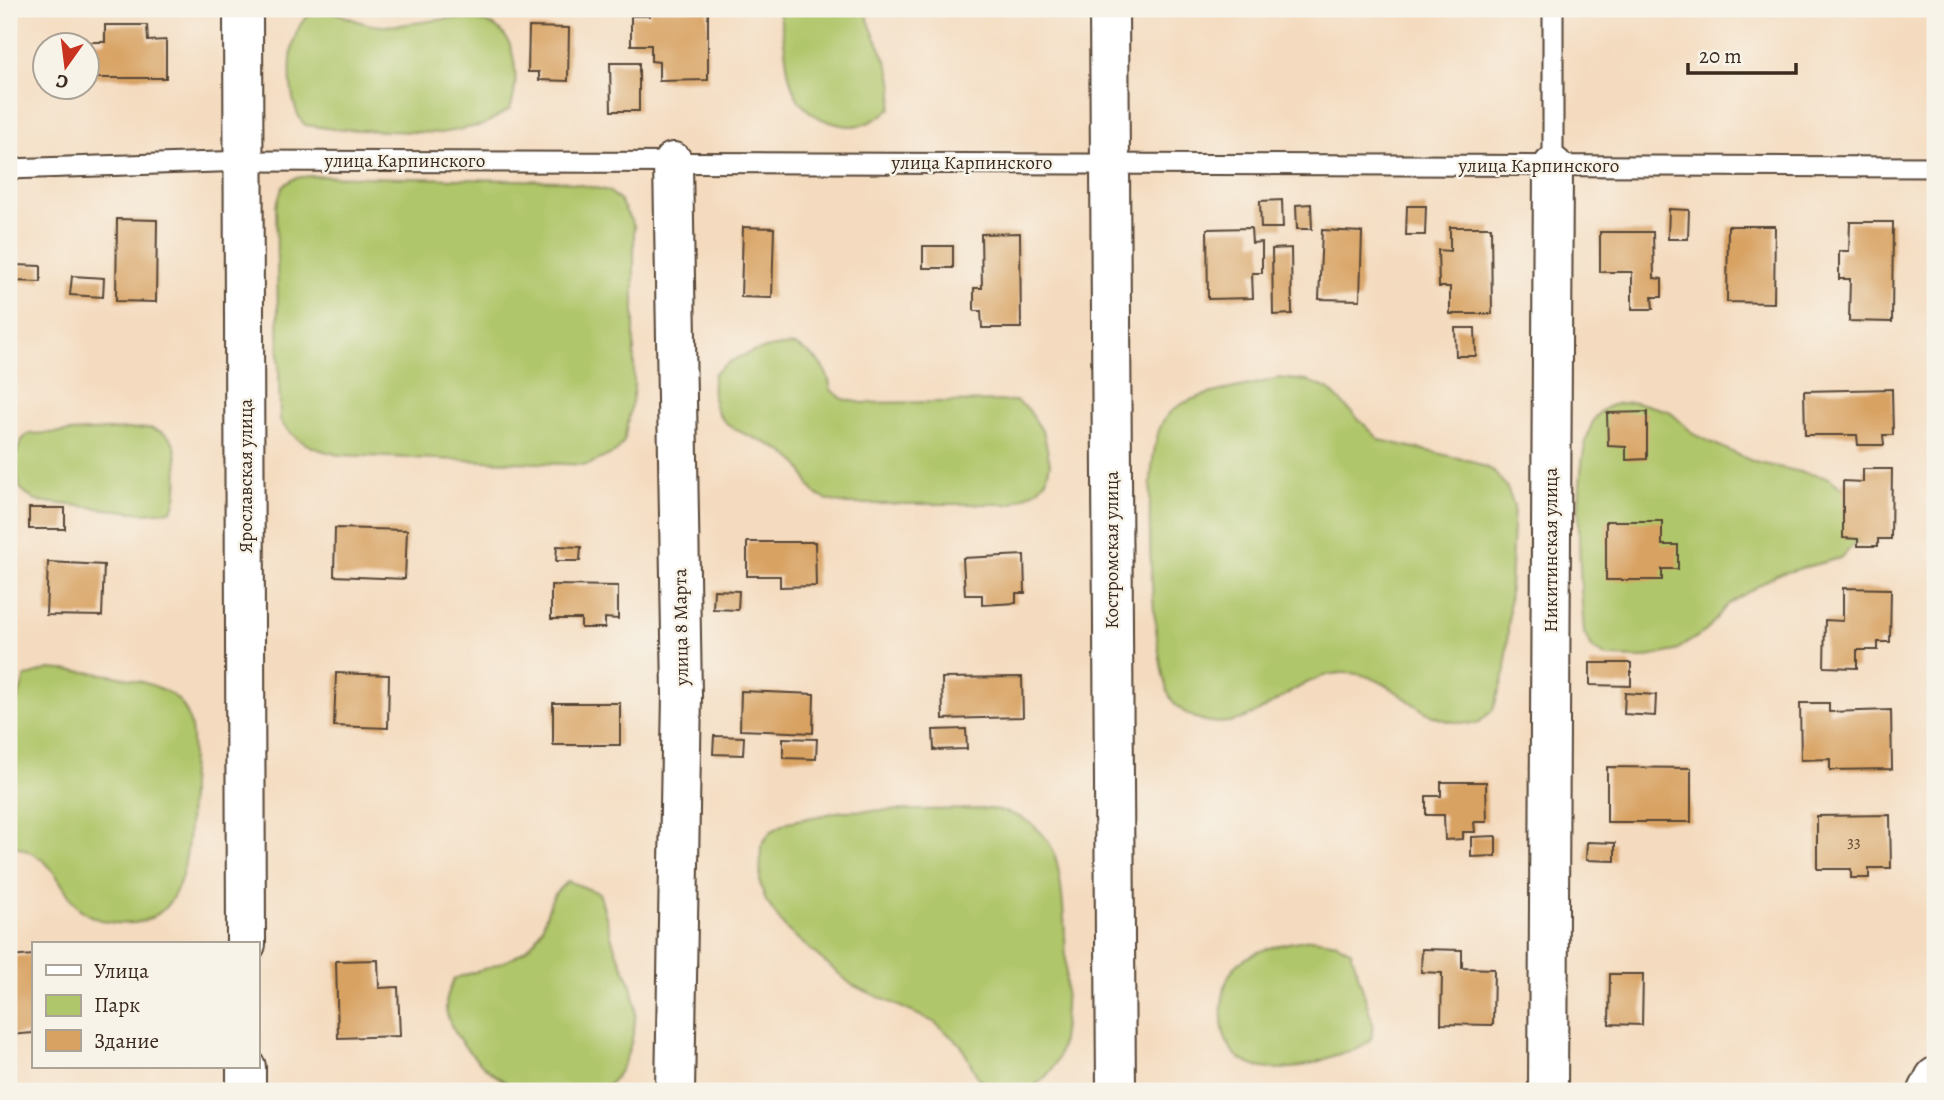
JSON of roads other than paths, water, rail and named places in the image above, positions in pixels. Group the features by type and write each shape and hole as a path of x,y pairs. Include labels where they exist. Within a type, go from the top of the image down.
{"street":[{"name":"Ярославская улица","path":"243,9 246,161 246,942"},
{"name":"Костромская улица","path":"1109,9 1115,1091"},
{"name":"улица 8 Марта","path":"673,162 682,694 675,1091"},
{"name":"Никитинская улица","path":"1548,1091 1553,166"},
{"path":"246,1068 246,1091"},
{"path":"1928,1091 1935,1077"}],"lane":[{"name":"Никитинская улица","path":"1553,9 1553,166"},
{"name":"улица Карпинского","path":"9,169 246,161 1935,167"}]}
